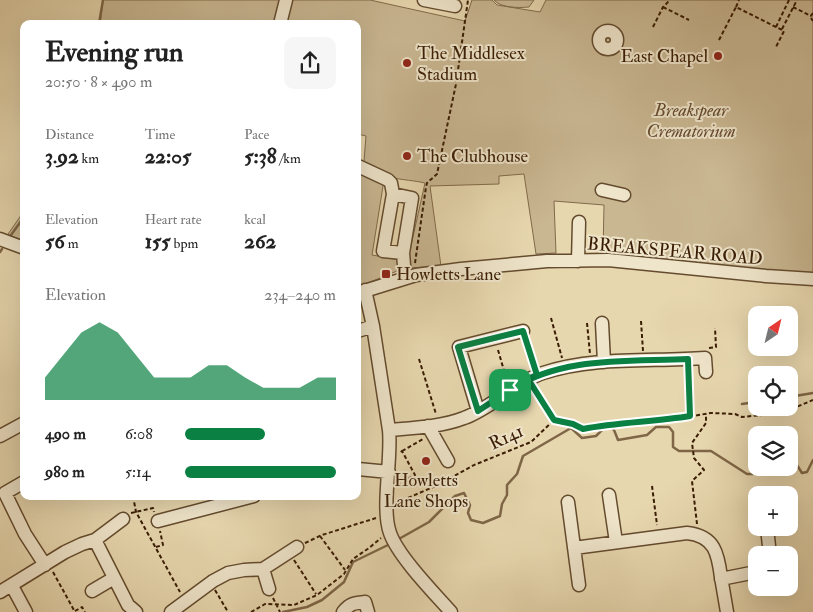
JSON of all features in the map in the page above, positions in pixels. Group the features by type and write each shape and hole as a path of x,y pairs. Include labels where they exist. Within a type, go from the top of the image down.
{"street":[{"path":"281,20 286,0"},
{"path":"424,0 455,6"},
{"path":"361,167 392,183 393,194 383,251 403,253"},
{"path":"602,190 624,195"},
{"path":"393,194 412,198 403,253 411,277"},
{"path":"578,261 580,222"},
{"path":"0,239 20,246"},
{"name":"BREAKSPEAR ROAD","path":"361,291 411,277 528,261 608,260 813,279"},
{"path":"361,291 373,326 389,430 388,511 392,537 451,612"},
{"path":"602,323 604,362"},
{"path":"361,330 373,326"},
{"path":"478,411 458,347 523,331"},
{"path":"389,430 433,428 464,418 533,377 564,367 604,362 705,358 706,372"},
{"path":"0,436 20,424"},
{"path":"433,428 448,460"},
{"path":"361,469 389,472"},
{"path":"20,483 2,489 26,534 47,564"},
{"path":"610,495 616,542"},
{"path":"158,521 239,500"},
{"path":"568,502 579,584"},
{"path":"26,612 6,589 82,544 95,540 123,519"},
{"path":"574,548 687,533 696,534 705,539 716,551 728,612"},
{"path":"95,540 128,605 136,612"},
{"path":"171,612 210,582 228,573 263,569 293,550"},
{"path":"263,569 268,589"},
{"path":"721,579 748,574"},
{"path":"92,591 114,578"},
{"path":"343,612 354,603 365,602 368,612"}],"path":[{"path":"411,277 415,264 426,187 437,174 456,84 468,0"},
{"path":"653,27 663,7 670,0"},
{"path":"719,40 739,0"},
{"path":"776,27 790,0"},
{"path":"776,48 784,31 782,30 797,0"},
{"path":"663,7 689,20"},
{"path":"736,7 782,30"},
{"path":"793,8 812,14 810,18 813,21"},
{"path":"551,318 564,367"},
{"path":"641,321 644,361"},
{"path":"587,323 591,364"},
{"path":"704,348 716,347 715,328"},
{"path":"523,331 533,377 554,420 573,424 583,429 612,423 655,422 706,414 735,414 742,417 782,413 813,400"},
{"path":"498,350 510,390"},
{"path":"389,458 402,451 433,428 419,359"},
{"path":"688,359 690,416"},
{"path":"696,534 698,529 692,481 704,470 694,458 692,443 706,423 706,414"},
{"name":"R141","path":"293,550 320,536 388,511 474,465 531,442 554,420"},
{"path":"388,490 415,475 402,451"},
{"path":"652,486 659,537"},
{"path":"134,500 136,512 185,602"},
{"path":"136,512 153,508 163,545 156,547"},
{"path":"320,536 346,571"},
{"path":"251,612 265,604 294,606 316,595 331,585 346,571 353,559 392,537"},
{"path":"293,550 316,595"},
{"path":"47,564 75,611 82,607 85,612"},
{"path":"210,582 228,612"},
{"path":"278,608 280,612"}],"green space":[{"name":"Breakspear Crematorium","path":"103,0 370,0 465,21 472,0 492,0 497,5 540,12 546,0 813,0 813,275 656,261 603,254 604,205 554,201 556,253 536,254 524,174 499,176 499,184 430,186 441,266 409,268 408,259 425,183 383,175 369,167 364,161 366,136 361,135 361,20 100,20"},
{"path":"494,0 534,0 529,7 510,7 501,5"},
{"path":"361,174 384,180 372,255 400,260 397,271 361,286"},
{"path":"20,217 20,242 6,237"}],"waterway":[{"path":"100,20 103,0"},
{"path":"11,235 20,223"},
{"path":"798,396 813,393"},
{"path":"742,404 748,403"},
{"path":"397,540 429,522 455,496 464,493 470,505 468,513 471,520 483,523 500,516 502,504 507,495 507,485 517,474 523,456 571,428 582,438 596,436 604,428 610,427 614,430 618,440 647,435 656,427 669,427 673,432 673,447 679,451 711,451 748,474"},
{"path":"798,467 802,473 807,472 813,460"},
{"path":"283,612 307,607 322,600 344,582 353,562 390,544"}],"place":[{"name":"East Chapel","path":"718,56"},
{"name":"The Middlesex Stadium","path":"407,63"},
{"name":"The Clubhouse","path":"407,156"},
{"name":"Howletts Lane","path":"386,274"},
{"name":"Howletts Lane Shops","path":"426,461"}],"route":[{"path":"510,390 478,411 458,347 523,331 537,375 528,379 554,420 573,424 583,429 612,423 655,422 690,416 688,359 604,362 564,367 537,375 525,381 510,390"}]}
